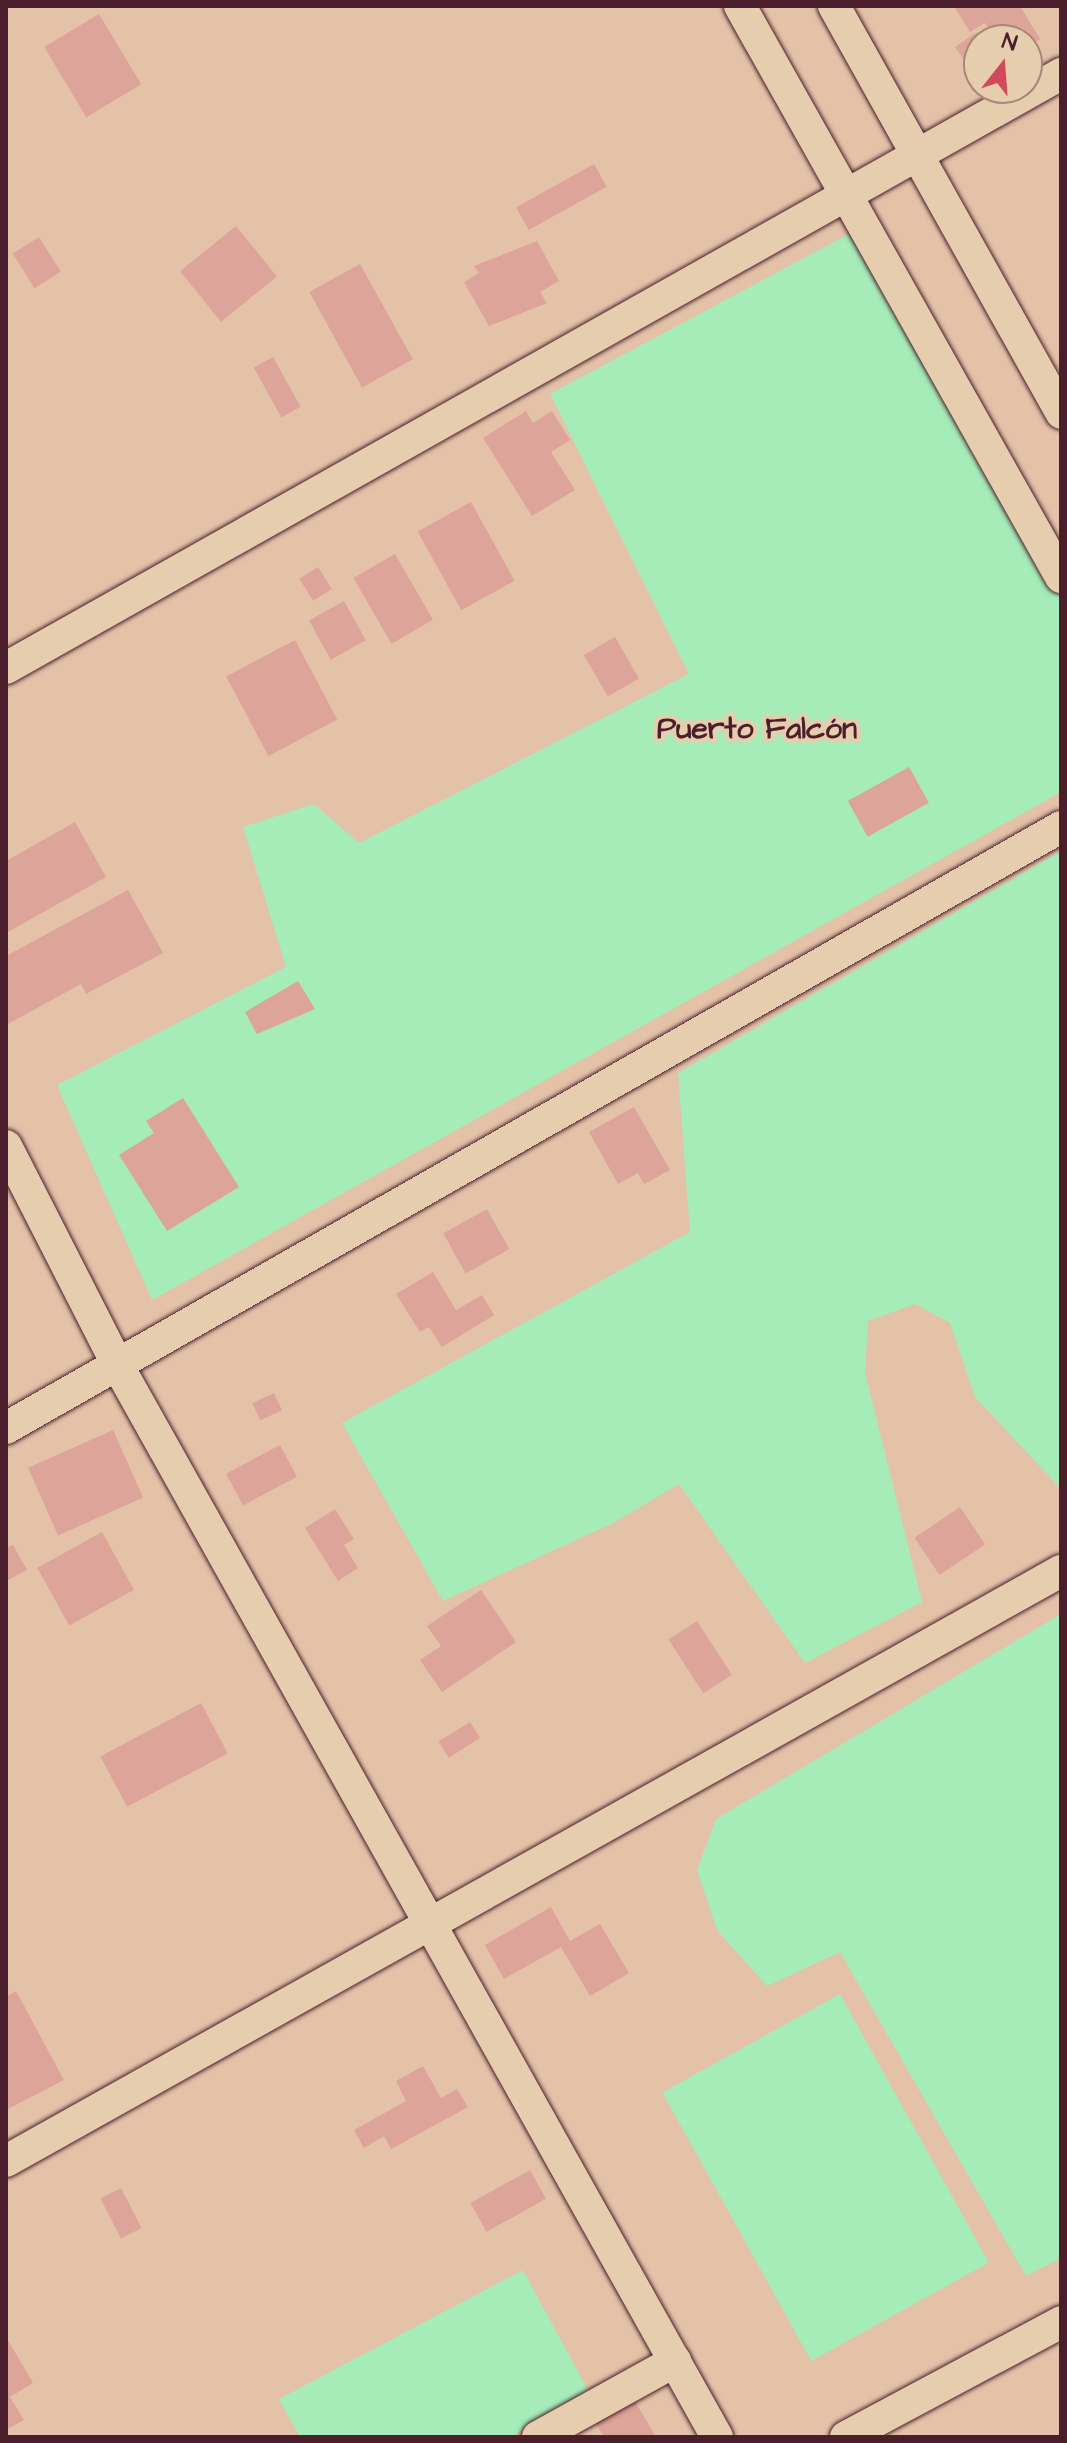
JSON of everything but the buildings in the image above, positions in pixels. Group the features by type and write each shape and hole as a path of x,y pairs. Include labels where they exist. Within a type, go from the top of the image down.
{"street":[{"path":"740,6 1061,577"},
{"path":"834,6 1061,413"},
{"path":"6,668 1061,74"},
{"path":"6,1428 1061,827"},
{"path":"6,1146 118,1366 437,1926 717,2437"},
{"path":"6,2161 437,1926 1061,1571"},
{"path":"846,2437 1061,2322"},
{"path":"538,2437 675,2361"}],"green space":[{"path":"864,226 1061,581 1061,792 152,1300 57,1085 286,967 243,827 314,804 359,843 689,674 550,394"},
{"path":"1061,851 1061,1489 975,1397 950,1323 915,1304 868,1321 865,1373 922,1602 805,1663 679,1484 613,1523 443,1601 342,1423 690,1232 678,1073"},
{"path":"1061,1614 1061,2258 1026,2276 840,1952 767,1986 717,1930 697,1870 716,1819"},
{"path":"840,1994 989,2263 811,2361 662,2092"},
{"path":"523,2270 590,2394 510,2437 300,2437 279,2399"}],"district":[{"name":"Puerto Falcón","path":"757,729"}]}
